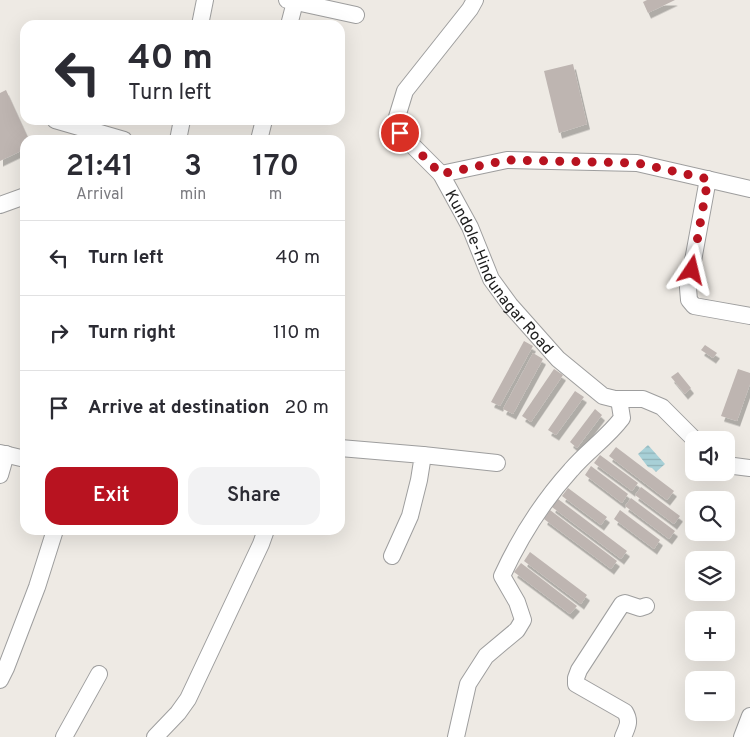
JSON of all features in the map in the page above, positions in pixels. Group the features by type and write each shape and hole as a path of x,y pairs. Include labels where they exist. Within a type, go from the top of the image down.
{"street":[{"path":"201,20 204,0"},
{"name":"Kundole-Hindunagar Road","path":"475,0 470,9 405,91 397,117 400,133 441,174 470,227 491,279 510,305 558,359 603,396 619,399 643,399 662,407 686,431"},
{"path":"289,20 291,1 356,15"},
{"path":"72,125 107,135"},
{"path":"441,174 507,160 637,163 750,188"},
{"path":"708,179 688,288 690,300 694,306 750,316"},
{"path":"0,205 20,198"},
{"path":"456,737 468,684 486,656 517,630 523,620 517,602 502,576 536,513 572,468 611,432 622,418 619,399"},
{"path":"345,448 497,464"},
{"path":"0,475 3,453 20,458"},
{"path":"392,556 410,516 420,480 423,455"},
{"path":"735,466 750,468"},
{"path":"2,671 37,587 53,535"},
{"path":"155,737 178,713 188,699 264,535"},
{"path":"623,737 629,724 624,712 576,684 576,678 622,604 625,603 640,608 646,606"},
{"path":"64,737 99,674"},
{"path":"742,737 750,716"}],"water":[{"path":"648,445 665,464 656,472 648,467 638,454"}],"building":[{"path":"647,0 675,0 648,13 643,2"},
{"path":"573,64 587,124 559,133 544,71"},
{"path":"6,90 20,120 20,125 22,125 27,135 20,135 20,151 0,161 0,93"},
{"path":"524,341 533,346 500,406 491,402"},
{"path":"705,345 717,353 713,358 701,350"},
{"path":"533,353 543,359 513,414 503,409"},
{"path":"554,369 563,375 531,422 522,416"},
{"path":"738,369 750,373 750,384 737,421 721,416"},
{"path":"678,372 691,388 685,394 671,377"},
{"path":"575,391 584,397 556,435 548,430"},
{"path":"595,409 602,415 577,448 570,442"},
{"path":"616,447 674,491 667,500 609,456"},
{"path":"600,455 638,483 632,491 594,463"},
{"path":"591,466 628,494 622,503 585,475"},
{"path":"641,487 680,516 674,524 635,495"},
{"path":"568,488 607,517 601,525 562,496"},
{"path":"631,498 675,531 669,539 625,506"},
{"path":"558,499 627,551 621,559 552,507"},
{"path":"550,510 617,561 611,569 544,519"},
{"path":"620,510 660,540 654,549 614,519"},
{"path":"530,552 587,595 581,604 524,561"},
{"path":"521,563 577,606 570,614 514,572"}],"route":[{"path":"400,133 441,174 507,160 637,163 708,179 692,270"}]}
